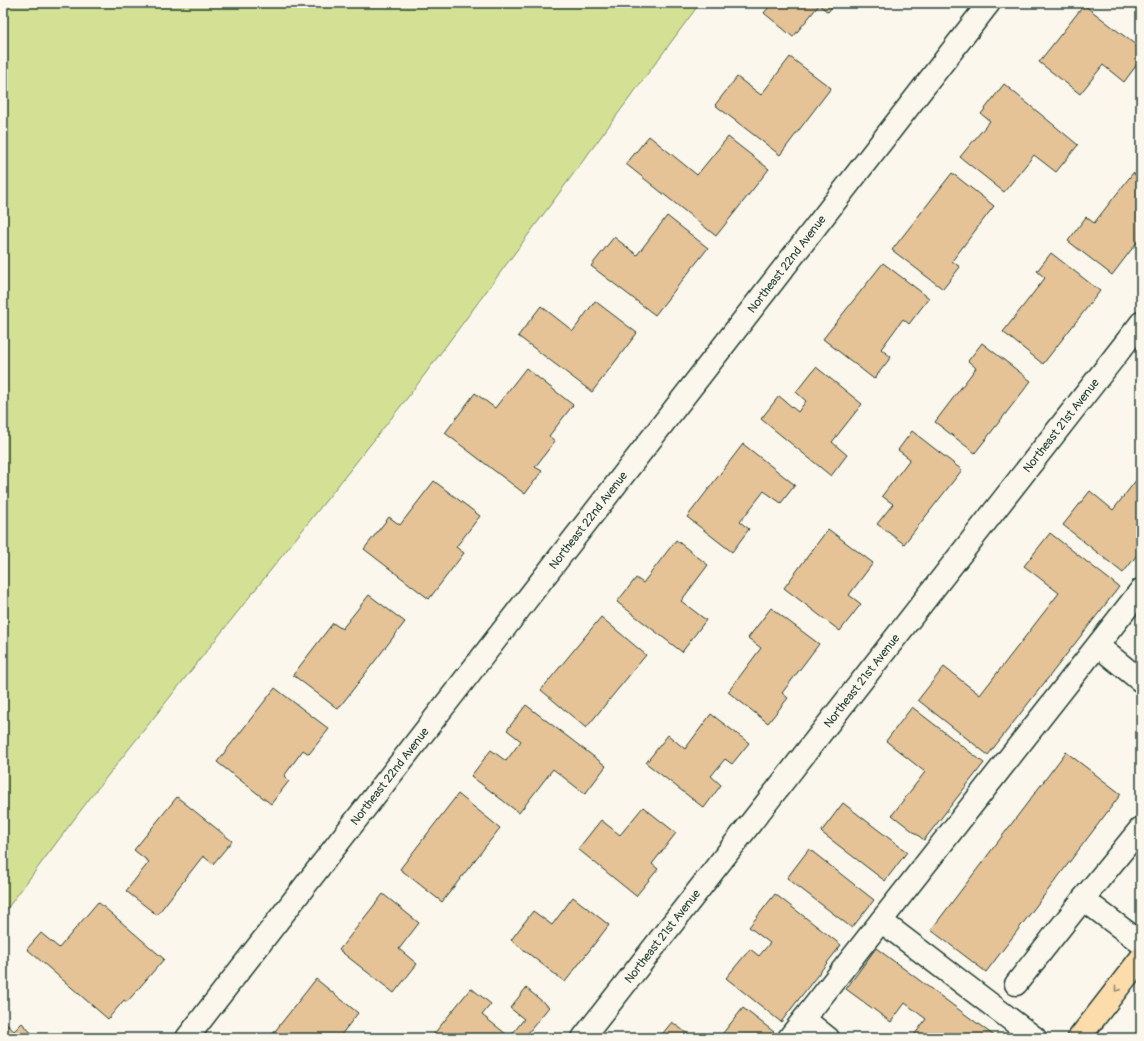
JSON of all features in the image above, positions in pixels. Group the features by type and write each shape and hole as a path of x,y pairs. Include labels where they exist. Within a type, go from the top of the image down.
{"main road":[{"path":"1079,1038 1141,958"}],"street":[{"name":"Northeast 22nd Avenue","path":"191,1037 989,3"},
{"name":"Northeast 21st Avenue","path":"583,1038 1141,323"},
{"path":"789,1038 1141,590"},
{"path":"1098,646 1141,681"},
{"path":"1016,984 1141,828"},
{"path":"1083,899 1141,943"},
{"path":"881,921 1035,1038"},
{"path":"804,1019 828,1038"}],"green space":[{"path":"3,3 700,3 408,397 90,798 3,914"}],"building":[{"path":"772,3 835,3 828,12 819,5 793,37 764,13"},
{"path":"1084,5 1141,49 1141,59 1124,82 1103,65 1080,94 1039,62"},
{"path":"790,57 831,88 780,155 715,105 737,77 761,95"},
{"path":"1004,84 1078,145 1056,172 1034,155 1004,192 960,157 990,121 981,114"},
{"path":"649,136 697,175 728,137 769,169 716,236 626,164"},
{"path":"952,173 994,206 952,261 960,267 943,289 892,250"},
{"path":"1133,173 1141,179 1141,237 1112,275 1068,241 1086,217 1094,223"},
{"path":"667,216 708,248 655,315 591,266 614,237 637,255"},
{"path":"1051,253 1100,291 1043,364 1003,332 1045,278 1037,271"},
{"path":"883,263 929,298 909,324 903,319 881,349 891,357 874,379 823,339"},
{"path":"595,301 637,333 592,392 518,336 541,306 573,331"},
{"path":"982,343 1031,381 975,453 935,422 976,368 968,361"},
{"path":"816,367 862,404 832,442 847,455 831,476 761,419 779,396 798,412 806,401 796,392"},
{"path":"526,368 573,405 549,436 555,441 535,467 542,471 525,494 445,433 475,393 495,408"},
{"path":"912,431 962,470 904,544 877,524 893,504 882,496 910,459 898,450"},
{"path":"743,444 795,485 781,503 764,491 740,522 749,529 732,552 687,517"},
{"path":"1141,474 1141,550 1123,573 1063,525 1090,491 1113,510"},
{"path":"434,481 480,516 456,547 464,553 429,599 364,549 389,517 400,525"},
{"path":"828,529 873,563 849,595 861,604 840,631 784,588"},
{"path":"1050,533 1119,587 988,755 918,700 944,667 980,695 1059,593 1024,566"},
{"path":"676,540 708,565 681,601 706,620 682,652 617,602 636,578 643,583"},
{"path":"369,595 405,622 338,709 293,675 333,623 342,629"},
{"path":"771,608 819,644 782,693 788,698 768,723 728,692 761,648 748,638"},
{"path":"601,617 646,655 586,728 541,690"},
{"path":"275,688 329,729 309,754 303,750 284,776 289,781 271,804 217,762"},
{"path":"526,705 606,766 585,794 553,769 519,813 471,776 491,750 506,761 521,741 507,730"},
{"path":"912,707 984,763 924,840 892,815 925,772 886,741"},
{"path":"711,714 749,743 732,764 725,759 711,776 721,785 704,808 646,763 668,735 685,749"},
{"path":"1066,752 1121,794 986,972 931,930"},
{"path":"458,794 500,828 442,902 400,869"},
{"path":"177,797 232,841 213,864 203,856 157,915 126,891 149,862 134,850"},
{"path":"843,803 907,852 885,881 821,832"},
{"path":"643,807 676,833 652,864 658,869 636,896 578,849 601,820 620,835"},
{"path":"809,849 874,900 852,928 787,878"},
{"path":"383,894 419,923 399,949 417,964 394,993 339,950"},
{"path":"775,894 841,945 781,1022 726,978 750,949 759,956 770,943 749,927"},
{"path":"573,897 609,925 565,982 511,940 533,911 552,925"},
{"path":"98,902 164,959 127,1002 124,1000 108,1019 27,949 41,933 59,948"},
{"path":"876,948 997,1038 912,1038 926,1019 905,1003 891,1022 846,989"},
{"path":"316,979 358,1013 341,1035 344,1038 276,1038 272,1035"},
{"path":"471,988 491,1004 482,1015 510,1037 524,1019 510,1008 526,988 549,1007 524,1038 437,1038 433,1035"},
{"path":"743,1008 774,1032 770,1038 719,1038"},
{"path":"3,1021 14,1031 22,1023 36,1038 3,1038"},
{"path":"672,1022 693,1038 659,1038"}]}
